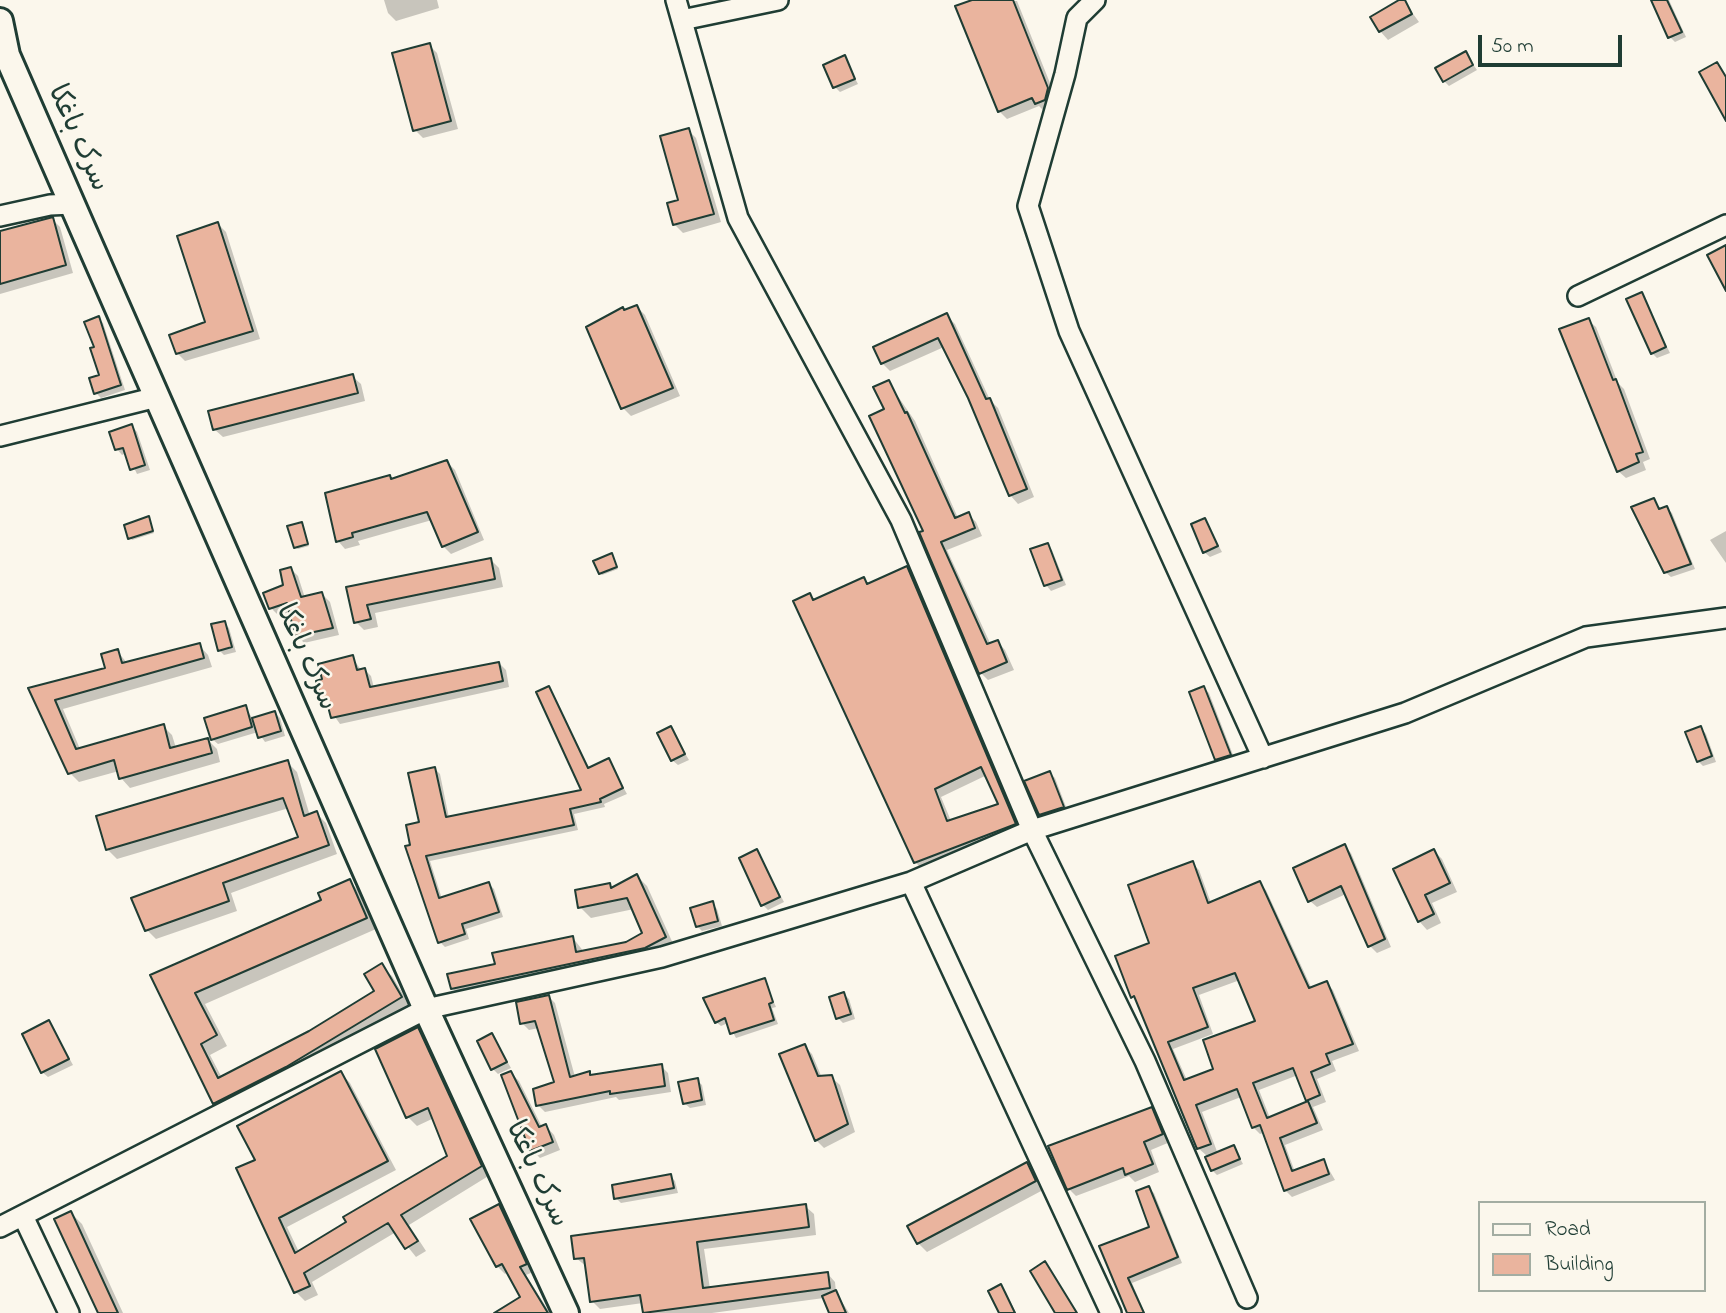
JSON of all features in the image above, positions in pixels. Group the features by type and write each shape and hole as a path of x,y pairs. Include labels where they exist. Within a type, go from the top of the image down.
{"street":[{"path":"676,0 738,218 901,520 1032,830 1145,1061 1247,1298"},
{"path":"682,20 778,0"},
{"path":"1096,0 1077,18 1065,74 1028,206 1069,331 1262,758"},
{"name":"سرک باغکا","path":"0,22 7,55 72,204 426,1009 566,1313"},
{"path":"0,216 50,205 72,204"},
{"path":"1578,296 1726,225"},
{"path":"0,436 157,397"},
{"path":"0,1227 426,1009 662,957 911,882 1032,830 1405,713 1586,637 1726,618"},
{"path":"911,882 1111,1313"},
{"path":"23,1216 69,1313"}],"building":[{"path":"972,0 1013,0 1048,88 1045,100 1035,104 1032,98 998,112 955,6"},
{"path":"1399,0 1405,0 1412,14 1379,32 1370,17"},
{"path":"1651,0 1667,0 1682,32 1668,38"},
{"path":"430,43 451,121 413,131 392,53"},
{"path":"1466,51 1473,65 1443,82 1435,68"},
{"path":"845,55 855,79 833,88 823,65"},
{"path":"1717,62 1726,77 1726,121 1699,72"},
{"path":"689,128 714,214 673,225 667,203 678,200 660,136"},
{"path":"53,217 66,265 0,284 0,231"},
{"path":"218,222 253,331 176,354 169,335 205,322 177,236"},
{"path":"1726,245 1726,291 1707,255"},
{"path":"1642,292 1666,347 1651,354 1626,299"},
{"path":"637,305 673,388 621,409 586,327 623,307 624,310"},
{"path":"947,313 986,399 990,398 1027,489 1009,496 968,398 938,338 881,364 873,347"},
{"path":"99,316 121,385 94,394 89,378 99,375 90,348 94,347 84,322"},
{"path":"1589,318 1613,380 1616,379 1643,452 1636,454 1639,462 1617,472 1559,329"},
{"path":"353,374 358,393 213,430 208,411"},
{"path":"889,380 905,413 907,412 955,518 969,512 975,528 941,542 987,644 998,640 1007,662 979,674 919,532 923,531 869,416 884,409 873,387"},
{"path":"132,424 145,465 130,470 123,448 115,450 109,432"},
{"path":"447,460 478,532 442,547 427,512 352,533 353,537 336,542 325,493 390,475 391,479"},
{"path":"1654,498 1659,509 1667,506 1691,564 1664,573 1631,507"},
{"path":"149,516 153,531 128,539 124,525"},
{"path":"1205,518 1218,546 1203,553 1191,524"},
{"path":"302,522 308,544 294,548 287,526"},
{"path":"1048,543 1062,580 1044,586 1030,549"},
{"path":"612,553 617,567 599,574 593,561"},
{"path":"491,558 495,579 367,605 371,619 354,623 346,587"},
{"path":"907,566 1016,824 914,863 793,601 810,593 813,600 864,577 867,584","holes":["981,767 998,804 947,821 935,789"]},
{"path":"291,567 301,597 322,592 333,628 295,636 287,603 269,609 263,593 283,585 280,570"},
{"path":"225,621 232,647 218,651 211,624"},
{"path":"200,643 204,658 55,700 76,749 164,724 170,748 208,738 212,753 119,779 114,760 68,774 28,688 105,668 101,654 118,649 122,663"},
{"path":"353,655 357,670 365,668 370,687 499,662 503,681 331,718 326,699 321,700 316,681 322,679 318,664"},
{"path":"549,686 588,768 609,758 623,788 600,799 601,802 570,809 574,825 426,856 439,898 489,882 499,912 462,924 465,934 438,943 405,846 410,845 406,825 419,822 408,773 435,767 446,817 581,790 536,692"},
{"path":"1204,686 1231,755 1215,760 1189,692"},
{"path":"246,705 252,727 211,740 204,718"},
{"path":"275,711 281,731 258,738 252,718"},
{"path":"671,726 685,754 671,761 657,733"},
{"path":"1701,726 1712,756 1697,762 1685,732"},
{"path":"288,760 304,816 317,811 329,845 223,883 229,901 145,931 131,898 298,837 283,798 106,850 96,816"},
{"path":"1050,771 1064,807 1039,815 1024,781"},
{"path":"1345,844 1385,939 1368,947 1341,886 1308,902 1293,868"},
{"path":"757,849 780,897 761,906 739,858"},
{"path":"1434,849 1450,883 1425,895 1434,914 1418,922 1393,869"},
{"path":"1193,861 1208,903 1260,881 1309,988 1327,981 1353,1044 1326,1054 1330,1064 1311,1072 1320,1095 1306,1101 1293,1068 1253,1083 1267,1118 1308,1101 1317,1123 1280,1138 1292,1171 1324,1159 1329,1174 1284,1191 1260,1125 1252,1128 1237,1089 1196,1105 1211,1144 1197,1149 1115,956 1149,943 1128,885","holes":["1235,973 1255,1021 1203,1040 1213,1069 1184,1080 1168,1042 1208,1027 1193,988"]},
{"path":"637,874 666,937 645,948 451,989 447,974 495,964 492,953 573,936 576,952 626,942 642,933 627,898 578,908 575,890 610,883 611,888"},
{"path":"350,879 367,918 195,993 217,1035 201,1044 218,1078 309,1031 374,991 364,974 382,963 402,997 286,1067 213,1104 150,975 321,900 318,893"},
{"path":"713,901 718,921 696,927 690,908"},
{"path":"765,978 773,1002 769,1004 774,1020 730,1034 725,1018 715,1023 703,998"},
{"path":"844,992 851,1014 836,1019 829,997"},
{"path":"549,995 570,1077 590,1071 590,1075 662,1064 665,1086 610,1094 610,1091 536,1106 533,1089 554,1082 535,1021 520,1024 516,1002"},
{"path":"49,1020 69,1059 41,1073 22,1034"},
{"path":"418,1027 482,1166 401,1215 418,1241 405,1249 388,1223 304,1273 310,1286 294,1293 236,1168 255,1160 237,1126 341,1071 388,1161 279,1218 295,1253 346,1222 343,1217 447,1156 428,1108 406,1118 375,1049"},
{"path":"492,1033 507,1062 491,1070 477,1041"},
{"path":"805,1044 818,1076 832,1075 848,1124 815,1141 779,1054"},
{"path":"511,1071 539,1127 546,1124 553,1142 530,1151 501,1075"},
{"path":"698,1078 702,1100 683,1104 678,1082"},
{"path":"1152,1107 1163,1134 1144,1142 1153,1164 1125,1175 1123,1168 1067,1190 1048,1146"},
{"path":"1234,1145 1240,1159 1211,1171 1205,1157"},
{"path":"1027,1162 1036,1181 917,1244 907,1226"},
{"path":"671,1174 674,1188 614,1199 612,1185"},
{"path":"1149,1186 1178,1257 1128,1278 1144,1313 1127,1313 1099,1246 1149,1227 1136,1191"},
{"path":"499,1204 527,1264 520,1267 548,1313 494,1313 520,1297 502,1264 496,1267 470,1219"},
{"path":"806,1204 809,1227 697,1242 703,1288 828,1272 830,1288 643,1313 640,1295 590,1302 584,1258 574,1259 571,1236"},
{"path":"71,1211 118,1313 98,1313 54,1219"},
{"path":"1045,1261 1077,1313 1055,1313 1030,1271"},
{"path":"1001,1284 1015,1313 999,1313 988,1291"},
{"path":"836,1290 846,1313 829,1313 822,1296"}]}
